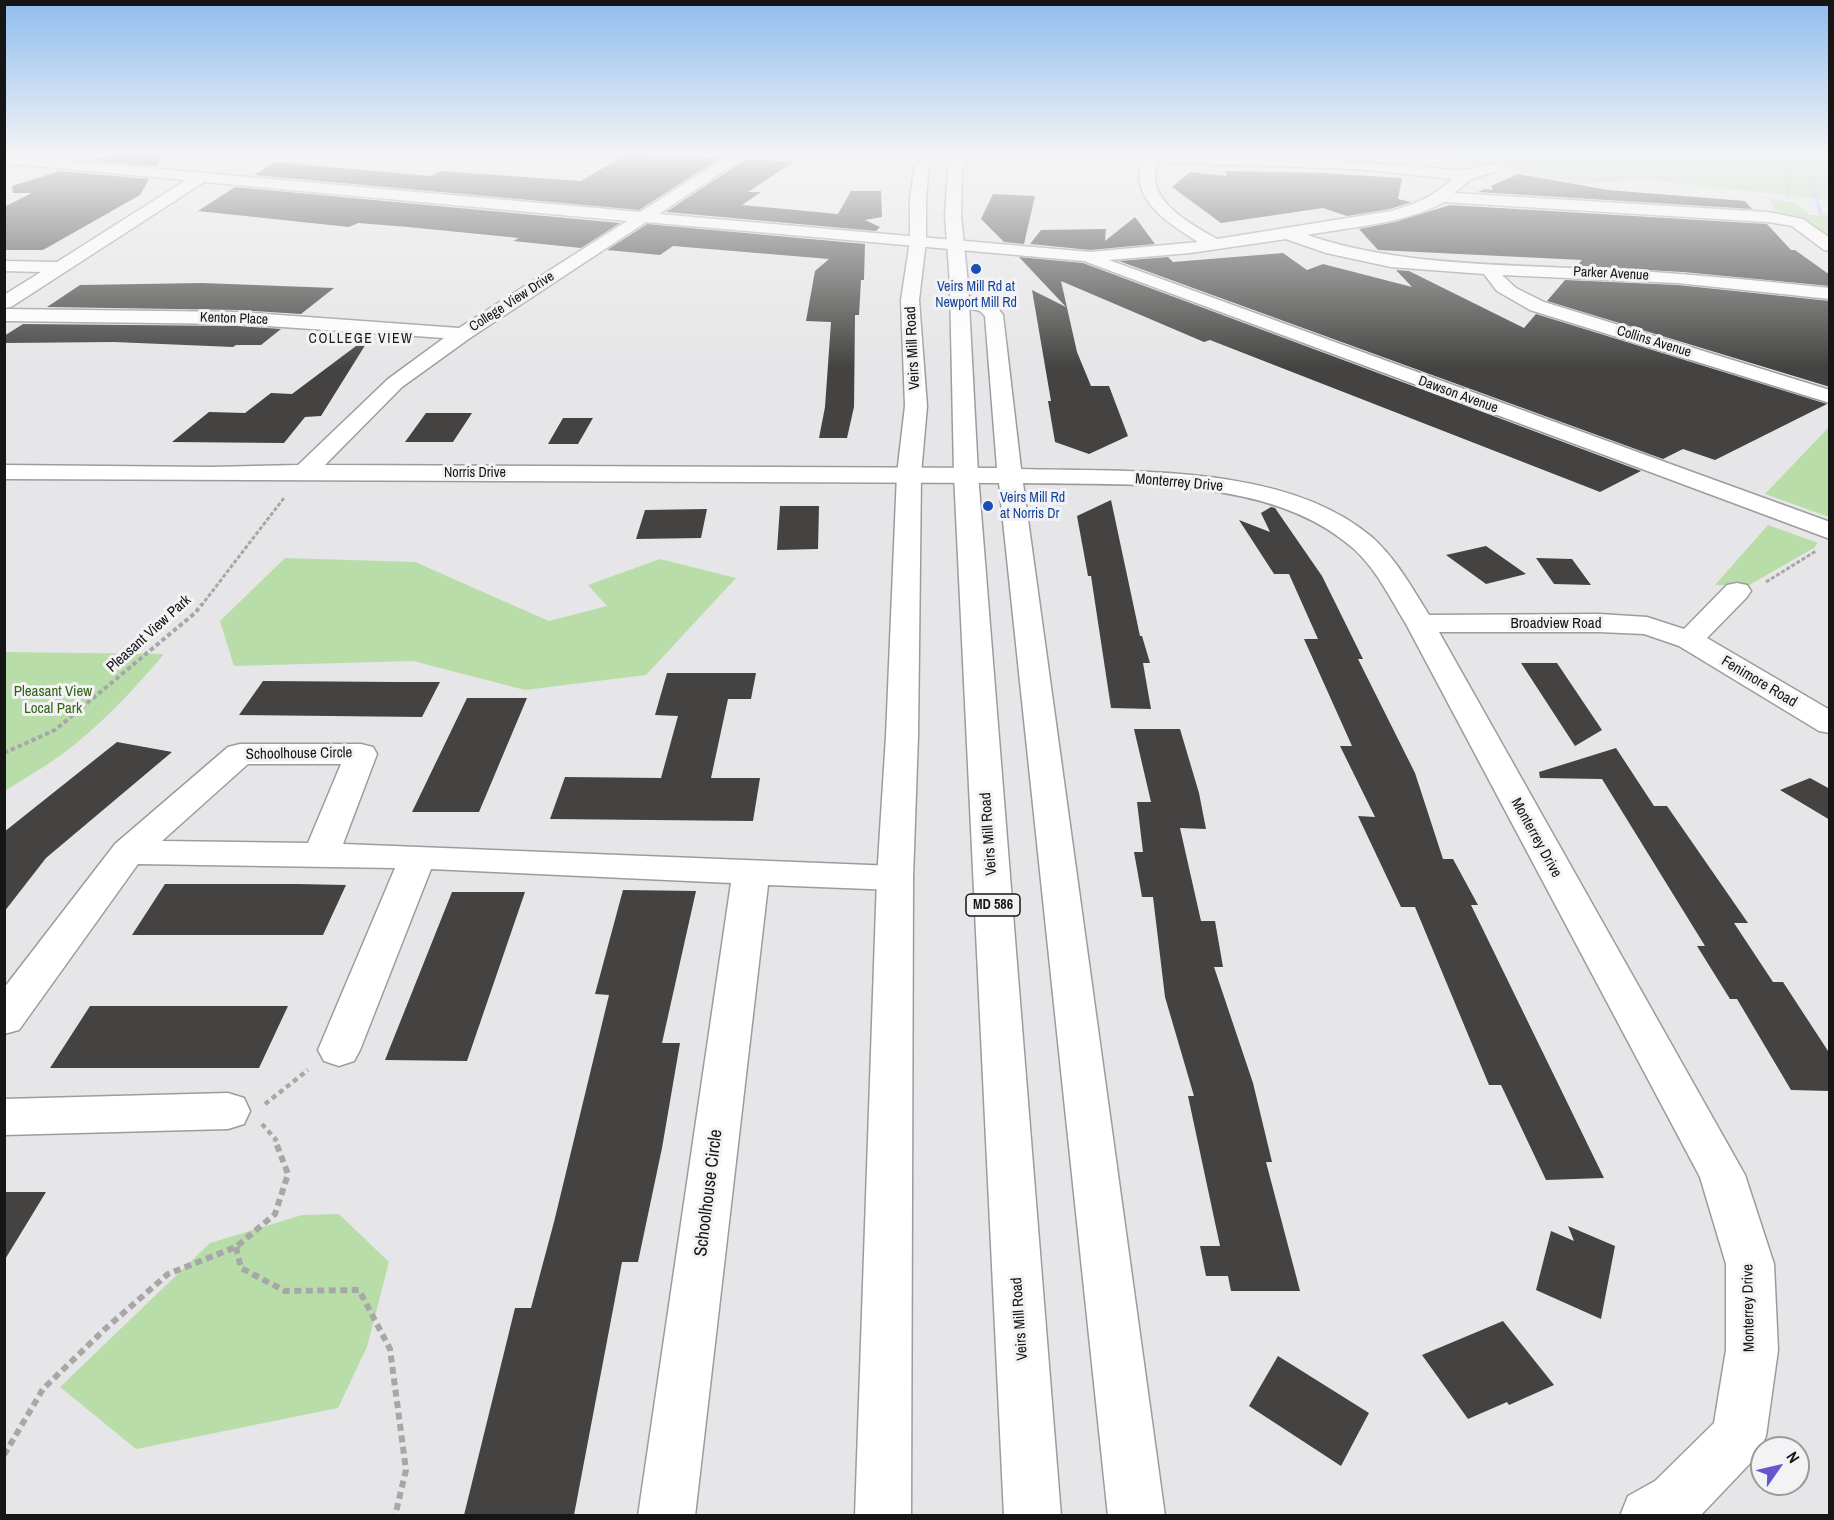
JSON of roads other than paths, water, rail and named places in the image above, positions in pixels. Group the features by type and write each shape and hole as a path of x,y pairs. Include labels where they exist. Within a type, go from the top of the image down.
{"street":[{"path":"4,303 124,226"},
{"name":"College View Drive","path":"303,472 395,383 463,334 628,226"},
{"path":"745,226 1088,256"},
{"name":"Veirs Mill Road","path":"918,226 910,300 916,406 940,474 1033,1515"},
{"name":"Veirs Mill Road","path":"884,1515 895,878 903,736 940,474 959,300 956,226"},
{"path":"1186,226 1213,244"},
{"path":"997,267 1213,244 1332,226"},
{"path":"1803,226 1830,246"},
{"name":"Parker Avenue","path":"1287,234 1332,249 1391,262 1678,278 1830,294"},
{"name":"Dawson Avenue","path":"1088,256 1825,540"},
{"path":"4,266 59,267"},
{"name":"Collins Avenue","path":"1490,269 1494,279 1504,290 1537,306 1830,397"},
{"path":"959,300 987,307 994,315 1010,476 1137,1515"},
{"name":"Kenton Place","path":"4,315 249,319 332,323 463,334"},
{"name":"Norris Drive","path":"4,472 940,474"},
{"name":"Monterrey Drive","path":"940,474 1192,481 1231,487 1275,499 1328,520 1362,542 1382,563 1420,624 1722,1174 1750,1264 1752,1350 1739,1436 1675,1501 1648,1515"},
{"path":"1689,640 1737,591"},
{"name":"Broadview Road","path":"1420,624 1599,623 1647,626 1689,640"},
{"name":"Fenimore Road","path":"1689,640 1830,724"},
{"name":"Schoolhouse Circle","path":"4,1019 128,852 240,754 362,754 321,855"},
{"path":"128,852 418,857 895,878"},
{"path":"339,1050 418,857"},
{"name":"Schoolhouse Circle","path":"666,1515 751,872"},
{"path":"4,1117 250,1113"}],"place":[{"name":"Veirs Mill Rd at Newport Mill Rd","path":"976,269"},
{"name":"Veirs Mill Rd at Norris Dr","path":"988,506"}],"district":[{"name":"COLLEGE VIEW","path":"361,339"}],"park label":[{"name":"Pleasant View Local Park","path":"53,700"}]}
